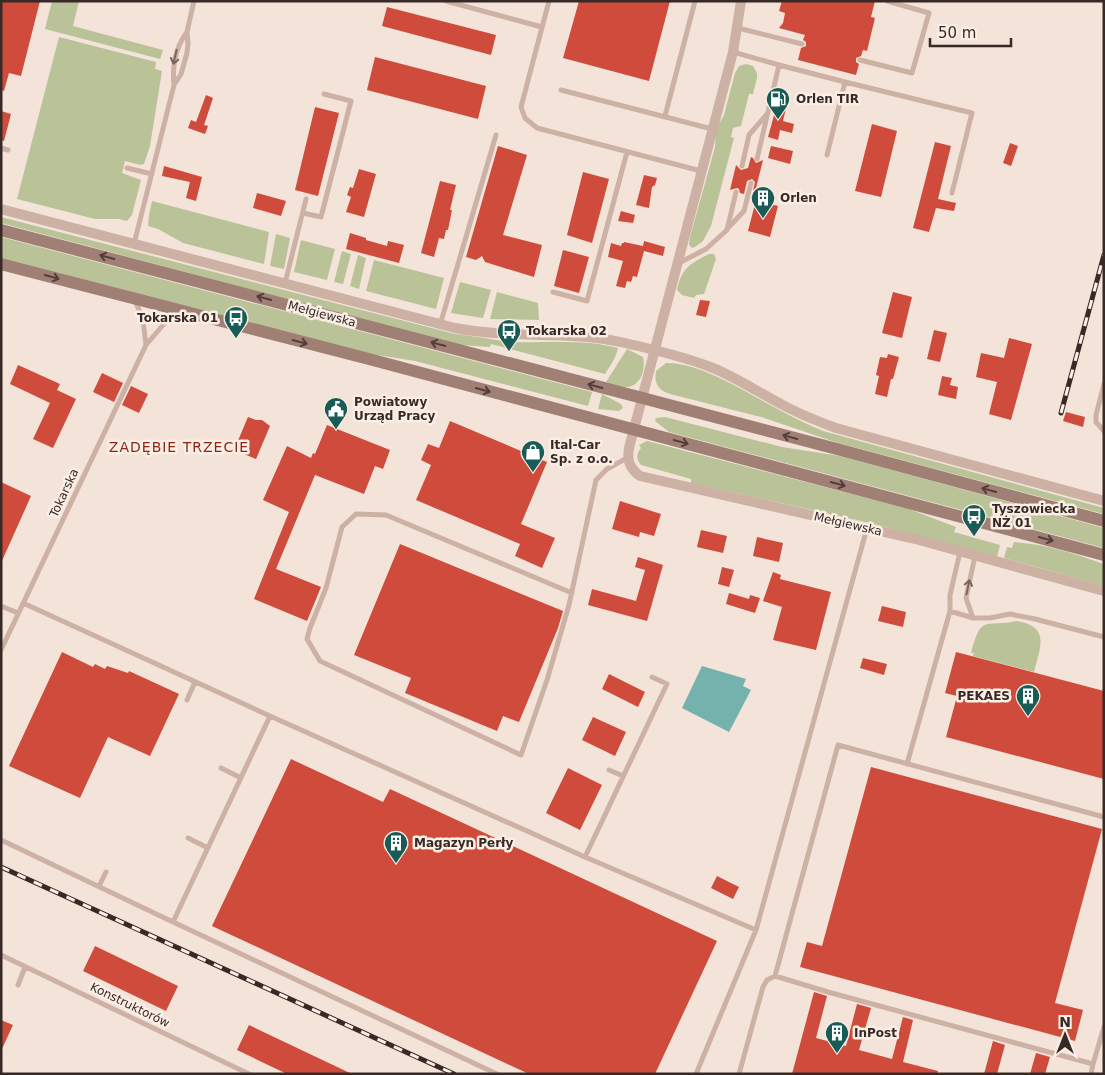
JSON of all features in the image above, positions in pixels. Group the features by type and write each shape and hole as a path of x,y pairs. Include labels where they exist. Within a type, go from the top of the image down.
{"main road":[{"name":"Mełgiewska","path":"1,230 1104,521"},
{"path":"1,264 1104,555"}],"street":[{"path":"627,458 733,52 741,1"},
{"name":"Mełgiewska","path":"4,210 440,325 495,334 556,334 588,337 654,350 713,368 804,416 836,428 1104,501"},
{"name":"Mełgiewska","path":"627,458 630,466 640,476 867,528 1104,591"}],"lane":[{"path":"174,85 181,74 187,53 187,32 194,1"},
{"path":"446,1 542,28"},
{"path":"549,1 522,107 525,118 530,124 537,128 701,171"},
{"path":"665,116 695,1"},
{"path":"860,60 912,73 928,12 887,1"},
{"path":"738,28 802,44"},
{"path":"134,245 174,85 174,64 180,42 187,32"},
{"path":"733,52 972,113 952,194"},
{"path":"757,159 779,65"},
{"path":"827,155 845,82"},
{"path":"561,90 712,129"},
{"path":"303,213 320,217 351,101 324,94"},
{"path":"742,166 749,135 768,113"},
{"path":"440,325 496,135"},
{"path":"1,148 8,150"},
{"path":"552,292 587,301 627,152"},
{"path":"127,168 152,174"},
{"path":"677,264 706,249 744,212 751,183"},
{"path":"727,230 736,192"},
{"path":"284,284 306,199"},
{"path":"134,299 143,320 146,345"},
{"name":"Tokarska","path":"1,650 146,345 176,309"},
{"path":"1104,384 1096,415 1096,422 1104,431"},
{"path":"572,593 386,515 356,514 342,527 326,588 307,640 320,661 521,755 547,680 572,593 596,480 607,469 627,458"},
{"path":"696,1074 756,930 867,528"},
{"path":"907,764 950,611 950,594 960,552"},
{"path":"973,618 966,598 976,556"},
{"path":"23,602 270,716 585,857 756,930"},
{"path":"1,606 18,613"},
{"path":"950,611 973,618 990,618 1010,614 1104,637"},
{"path":"585,857 667,684 652,677"},
{"path":"187,700 196,682"},
{"path":"173,922 270,716"},
{"path":"776,976 838,745 1104,817"},
{"path":"221,768 241,778"},
{"path":"609,770 623,776"},
{"path":"188,838 208,848"},
{"path":"1,840 498,1074"},
{"path":"99,886 106,872"},
{"name":"Konstruktorów","path":"1,955 249,1074"},
{"path":"18,985 26,966"},
{"path":"739,1074 763,988 768,980 776,976 828,992 1093,1064"},
{"path":"1091,1074 1104,1027"}],"green space":[{"path":"52,1 79,1 73,26 163,50 160,59 45,29"},
{"path":"59,37 156,62 155,69 162,71 150,146 144,164 140,165 125,161 122,173 141,180 132,215 127,221 95,219 17,199"},
{"path":"746,64 753,66 757,73 753,94 749,94 741,126 733,128 731,137 734,138 711,226 703,241 692,248 689,245 690,237 715,147 716,129 724,115 735,73 739,66"},
{"path":"152,201 269,232 264,264 183,243 158,229 148,226"},
{"path":"1,217 455,334 509,341 593,343 618,348 605,374 491,344 490,347 461,345 1,223"},
{"path":"276,234 290,238 284,269 270,266"},
{"path":"1,237 592,392 588,406 415,361 371,354 1,258"},
{"path":"301,240 335,249 327,280 294,272"},
{"path":"342,251 351,254 343,284 334,282"},
{"path":"709,254 714,254 716,259 704,294 696,295 694,298 682,295 677,290 684,271"},
{"path":"358,255 366,258 359,289 350,286"},
{"path":"374,260 444,278 436,309 366,291"},
{"path":"460,282 491,290 483,318 451,313"},
{"path":"497,292 538,303 539,320 490,319"},
{"path":"627,349 643,357 644,366 639,380 635,384 626,387 606,382"},
{"path":"666,363 693,367 722,379 792,417 823,431 1104,508 1104,514 835,442 761,417 670,394 662,391 656,383 656,371"},
{"path":"602,394 621,404 623,408 619,411 598,409"},
{"path":"665,417 782,447 840,456 1104,528 1104,548 669,432 655,421 656,418"},
{"path":"647,441 909,509 956,527 954,532 1000,545 997,557 866,522 691,483 691,479 641,465 637,456 641,448 639,445"},
{"path":"1014,542 1059,550 1104,564 1104,586 1004,558 1007,547 1012,548"},
{"path":"1017,621 1028,624 1039,633 1040,646 1034,672 973,656 974,653 971,653 975,640 982,627"}],"water":[{"path":"702,666 746,679 743,686 751,690 729,732 682,708"}],"building":[{"path":"1,1 40,1 21,76 9,73 4,91 1,90"},
{"path":"579,1 670,1 649,81 563,58"},
{"path":"782,1 875,1 871,17 875,18 867,51 863,50 861,56 856,58 856,62 859,64 856,75 798,60 801,48 806,46 806,42 803,40 805,35 779,28 783,23 785,13 779,11"},
{"path":"387,7 496,35 491,55 382,26"},
{"path":"375,57 486,86 478,119 367,90"},
{"path":"206,95 213,98 204,125 208,126 205,134 188,128 191,120 196,122"},
{"name":"Orlen TIR","path":"778,101 787,104 783,121 794,124 792,133 780,130 778,140 768,137"},
{"path":"315,107 339,113 318,196 295,190"},
{"path":"1,111 11,114 4,141 1,140"},
{"path":"872,124 897,131 881,197 855,191"},
{"path":"935,142 951,146 938,199 956,203 954,211 936,208 929,232 913,228"},
{"path":"1010,143 1018,146 1011,166 1003,163"},
{"path":"498,146 527,155 503,235 542,245 534,277 485,262 482,256 476,260 466,257"},
{"name":"Orlen","path":"771,146 793,151 790,164 768,158"},
{"name":"Orlen","path":"751,157 756,163 763,160 754,196 752,196 755,182 752,179 747,181 744,194 740,193 737,188 730,190 736,165 741,170 748,168"},
{"path":"164,166 202,177 196,201 186,198 190,182 162,176"},
{"path":"359,169 376,174 364,217 346,212 351,197 347,195 350,187 353,188"},
{"path":"583,172 609,179 592,243 567,235"},
{"path":"644,175 657,178 655,185 652,187 649,208 636,205"},
{"path":"440,181 456,185 450,210 452,210 448,230 446,230 444,239 439,238 434,257 421,253"},
{"path":"257,193 286,201 281,216 253,208"},
{"name":"Orlen","path":"756,200 778,206 770,237 748,231"},
{"path":"621,211 635,215 633,223 618,221"},
{"path":"350,233 387,246 388,241 404,245 399,263 346,249"},
{"path":"644,241 665,247 663,256 644,251 637,277 633,276 631,282 627,281 625,288 616,286 623,261 608,257 611,243 621,246 624,242 643,246"},
{"path":"563,250 589,257 579,293 554,286"},
{"path":"893,292 912,297 902,338 882,333"},
{"path":"700,300 710,301 706,317 696,315"},
{"path":"934,330 947,333 940,362 927,359"},
{"path":"1009,338 1032,344 1011,420 989,414 997,382 976,377 981,353 1004,358"},
{"path":"888,354 899,357 887,397 875,394 879,376 876,375 880,357 887,358"},
{"path":"18,365 60,384 57,390 76,399 53,448 33,439 50,403 10,384"},
{"path":"102,373 123,383 114,402 93,392"},
{"path":"942,376 952,378 950,385 958,387 956,399 938,395"},
{"path":"131,386 148,394 139,413 122,405"},
{"path":"1066,412 1085,417 1083,427 1063,421"},
{"path":"248,417 262,420 270,426 256,459 234,450"},
{"path":"450,421 547,462 521,524 555,538 542,568 515,556 520,544 416,500 431,465 421,460 428,444 439,448"},
{"path":"327,425 390,450 383,469 375,466 364,494 315,475 276,569 321,587 307,621 254,599 289,512 263,500 287,446 311,458 313,453 315,454"},
{"path":"1,482 31,496 1,563"},
{"path":"620,501 661,514 654,536 640,532 639,537 612,529"},
{"path":"701,530 727,536 723,553 697,547"},
{"path":"757,537 783,543 779,562 753,556"},
{"path":"400,544 563,611 558,628 519,722 503,716 497,731 405,693 411,678 354,655"},
{"path":"638,557 663,565 647,621 588,605 592,589 636,601 645,570 635,567"},
{"path":"722,567 734,570 729,587 718,584"},
{"path":"773,572 781,575 780,579 831,592 816,650 773,640 782,607 763,601"},
{"path":"729,593 749,599 750,595 760,598 755,613 726,604"},
{"path":"882,606 906,612 903,627 878,621"},
{"path":"62,652 93,667 95,664 105,669 107,666 128,673 129,671 179,694 150,756 108,737 80,798 9,766"},
{"name":"PEKAES","path":"956,652 1104,691 1104,779 946,737 957,696 945,693"},
{"path":"863,658 887,664 884,675 860,668"},
{"path":"609,674 645,692 638,707 602,689"},
{"path":"593,717 626,732 615,756 582,740"},
{"name":"Magazyn Perły","path":"291,759 383,802 390,789 717,941 655,1074 529,1074 212,926"},
{"path":"871,767 1102,829 1055,1003 1083,1010 1075,1041 800,967 807,942 822,946"},
{"path":"568,768 602,785 580,830 546,813"},
{"path":"717,876 739,887 733,899 711,888"},
{"path":"95,946 178,986 166,1011 83,971"},
{"name":"InPost","path":"814,992 827,996 816,1038 846,1046 857,1004 871,1008 859,1050 892,1059 903,1017 913,1020 903,1062 938,1071 937,1074 792,1074"},
{"path":"1,1020 13,1025 1,1051"},
{"path":"249,1025 352,1074 287,1074 237,1050"},
{"path":"993,1041 1005,1045 997,1074 984,1074"},
{"path":"1036,1053 1050,1057 1045,1074 1030,1074"}],"railway":[{"path":"1061,413 1104,255"},
{"path":"1,867 454,1074"}],"place":[{"name":"Orlen TIR","path":"778,120"},
{"name":"Orlen","path":"763,219"},
{"name":"Tokarska 01","path":"236,339"},
{"name":"Tokarska 02","path":"509,352"},
{"name":"Powiatowy Urząd Pracy","path":"336,430"},
{"name":"Ital-Car Sp. z o.o.","path":"533,473"},
{"name":"Tyszowiecka NŻ 01","path":"974,537"},
{"name":"PEKAES","path":"1028,717"},
{"name":"Magazyn Perły","path":"396,864"},
{"name":"InPost","path":"837,1054"}],"district":[{"name":"ZADĘBIE TRZECIE","path":"179,447"}]}
